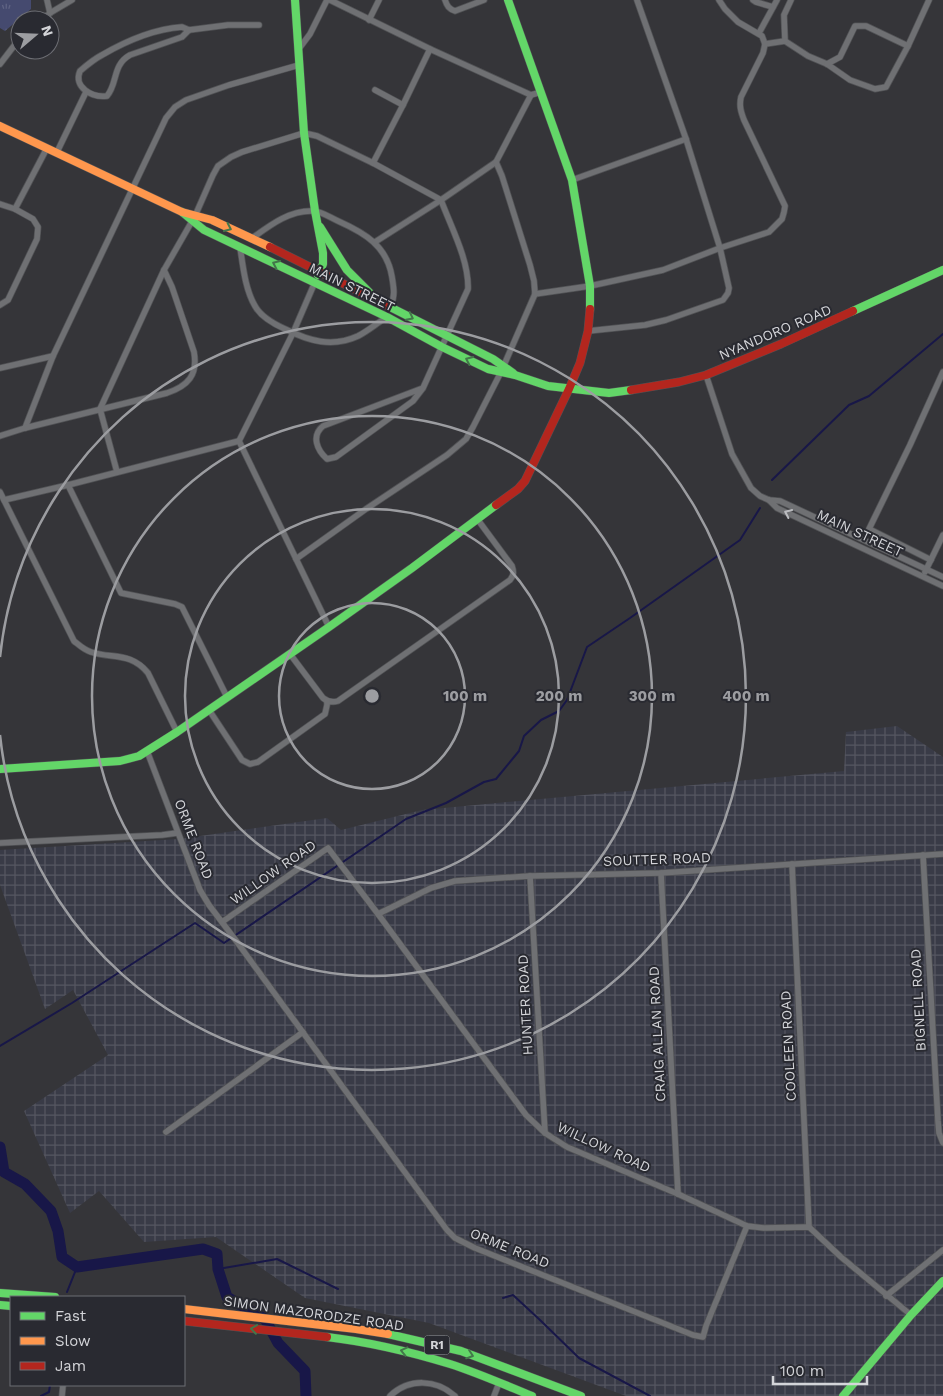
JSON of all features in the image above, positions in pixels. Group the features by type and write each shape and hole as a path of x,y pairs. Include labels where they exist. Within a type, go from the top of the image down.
{"main road":[{"path":"295,0 304,133 315,211 324,253 323,264 315,282"},
{"path":"0,769 120,761 131,759 147,752 329,627 478,520 518,489 525,481 580,363 588,331 590,286 572,180 508,0"},
{"name":"MAIN STREET","path":"0,126 182,212 193,218 204,230 315,282 488,369 502,369 548,386 593,392 609,392"},
{"name":"MAIN STREET","path":"193,218 212,220 376,298 493,358 502,369"},
{"path":"318,223 347,270 376,298"},
{"name":"NYANDORO ROAD","path":"609,392 652,387 706,375 782,344 943,270"},
{"path":"845,1395 911,1315 943,1281"},
{"path":"0,1293 41,1296"},
{"name":"SIMON MAZORODZE ROAD","path":"185,1309 394,1334 461,1351 581,1396"},
{"name":"SIMON MAZORODZE ROAD","path":"185,1321 225,1324 333,1338 388,1348 452,1365 499,1383"},
{"name":"R1","path":"499,1383 532,1396"}],"street":[{"path":"55,10 72,0"},
{"path":"298,50 310,34 329,0 531,95 541,92"},
{"path":"369,20 379,0"},
{"path":"445,0 447,6 455,10 484,0"},
{"path":"588,331 645,325 666,320 722,300 728,293 729,288 720,248 686,139 637,0"},
{"path":"535,294 590,286 659,272 720,248 769,232 782,219 785,206 741,111 740,104 741,97 763,53 765,44 759,33 738,22 719,0"},
{"path":"753,0 773,7"},
{"path":"759,33 777,0"},
{"path":"785,41 784,15 791,0"},
{"path":"765,44 785,41 808,56 827,64 850,80 875,89 886,87 908,46 929,0"},
{"path":"189,30 182,37 130,55 121,61 109,93 106,96 101,97 86,92 80,86 78,79 80,71 101,55 132,40 170,28 182,27 189,30 228,25 259,25"},
{"path":"827,64 840,57 855,26 866,26 908,46"},
{"path":"373,163 430,49"},
{"path":"0,64 10,51"},
{"path":"25,428 54,356 166,118 175,107 186,100 299,65"},
{"path":"375,90 403,105"},
{"path":"57,152 86,92"},
{"path":"375,242 496,162 531,95"},
{"path":"118,472 100,409 164,270 193,218 213,174 218,166 242,152 304,133 317,136 373,163 441,200 466,266 468,278 468,289 423,388 412,401 336,457 327,460 322,454 316,442 316,437 317,432 323,426 423,388"},
{"path":"572,180 686,139"},
{"path":"15,209 48,148"},
{"path":"296,559 446,454 466,438 473,427 502,369 535,294 530,265 496,162"},
{"path":"0,204 34,219 38,227 37,239 8,300 0,305"},
{"path":"251,239 283,217 299,213 315,211 348,225 375,242 384,252 391,269 395,294 391,307"},
{"path":"240,247 250,295 256,308 276,325 312,340 329,343 340,342 359,335 386,317"},
{"path":"0,436 177,390 189,381 196,360 172,287 164,270"},
{"path":"4,500 239,441 293,333 315,282"},
{"path":"0,368 54,356"},
{"path":"931,560 869,529 943,372"},
{"name":"MAIN STREET","path":"706,375 732,454 751,488 760,496 769,500 780,501 943,577"},
{"path":"239,441 329,627"},
{"path":"68,485 120,593 176,604 182,607 227,697"},
{"path":"0,492 74,641 82,648 91,652 129,658 142,666 148,673 177,732"},
{"name":"MAIN STREET","path":"769,500 777,508 943,586"},
{"path":"290,654 323,698 333,703 343,698 510,580 514,571 512,566 478,520"},
{"path":"922,576 943,535"},
{"path":"209,710 242,760 250,764 258,762 325,714 328,705 327,701"},
{"name":"ORME ROAD","path":"147,752 200,890 209,905 455,1238 463,1243 693,1335 703,1337 747,1226"},
{"path":"0,843 178,833"},
{"name":"WILLOW ROAD","path":"222,922 328,848 526,1115 545,1133 567,1146 747,1226 764,1228 809,1227"},
{"name":"SOUTTER ROAD","path":"378,914 416,895 456,881 530,876 661,872 943,854"},
{"name":"BIGNELL ROAD","path":"923,855 938,1121 939,1133 943,1143"},
{"name":"COOLEEN ROAD","path":"792,864 809,1227"},
{"name":"CRAIG ALLAN ROAD","path":"661,872 678,1194"},
{"name":"HUNTER ROAD","path":"530,876 545,1133"},
{"path":"166,1132 303,1032"},
{"path":"809,1227 886,1296 911,1315"},
{"path":"886,1296 943,1250"},
{"path":"390,1396 408,1384 422,1382 440,1386 455,1396"},
{"path":"494,1396 499,1383"}],"shaded area":[{"path":"897,726 943,757 943,1396 626,1396 429,1323 305,1298 216,1237 144,1242 99,1191 70,1213 24,1111 108,1055 73,990 45,1009 0,885 0,850 179,839 327,818 341,830 422,810 844,771 846,732"}],"green space":[{"path":"0,0 31,0 31,9 10,10 10,27 5,31 0,28"}],"waterway":[{"path":"772,480 849,405 869,396 943,334"},
{"path":"0,1046 72,1003 195,923 224,943 406,819 446,803 484,782 496,779 519,751 524,736 541,720 559,711 567,700 587,647 740,540 760,508"},
{"path":"0,1147 4,1172 25,1184 51,1211 58,1231 62,1257 77,1267 203,1249 217,1254 218,1269 227,1297 265,1319 278,1343 305,1371 306,1396"},
{"path":"218,1269 277,1259 338,1289"},
{"path":"67,1292 77,1267"},
{"path":"503,1298 513,1295 579,1358 650,1396"},
{"path":"41,1396 49,1392 50,1386"}],"traffic: fast":[{"path":"295,0 304,133 323,253 323,264 318,275"},
{"path":"508,0 572,180 590,286 590,309"},
{"path":"182,212 204,230 387,317 488,369 515,375 548,386 609,393 631,390"},
{"path":"320,227 347,270 370,293"},
{"path":"853,311 943,270"},
{"path":"388,306 493,359 513,373"},
{"path":"0,769 120,761 139,756 329,627 496,505"},
{"path":"843,1396 911,1315 943,1281"},
{"path":"0,1293 41,1296"},
{"path":"0,1305 10,1306"},
{"path":"388,1334 461,1351 581,1396"},
{"path":"327,1337 374,1345 450,1364 532,1396"}],"traffic: slow":[{"path":"0,126 182,212 212,220 270,247"},
{"path":"185,1309 388,1334"}],"traffic: jam":[{"path":"270,247 388,306"},
{"path":"496,505 518,489 525,481 580,363 588,331 590,309"},
{"path":"631,390 679,382 706,375 781,344 853,311"},
{"path":"185,1321 327,1337"}]}
